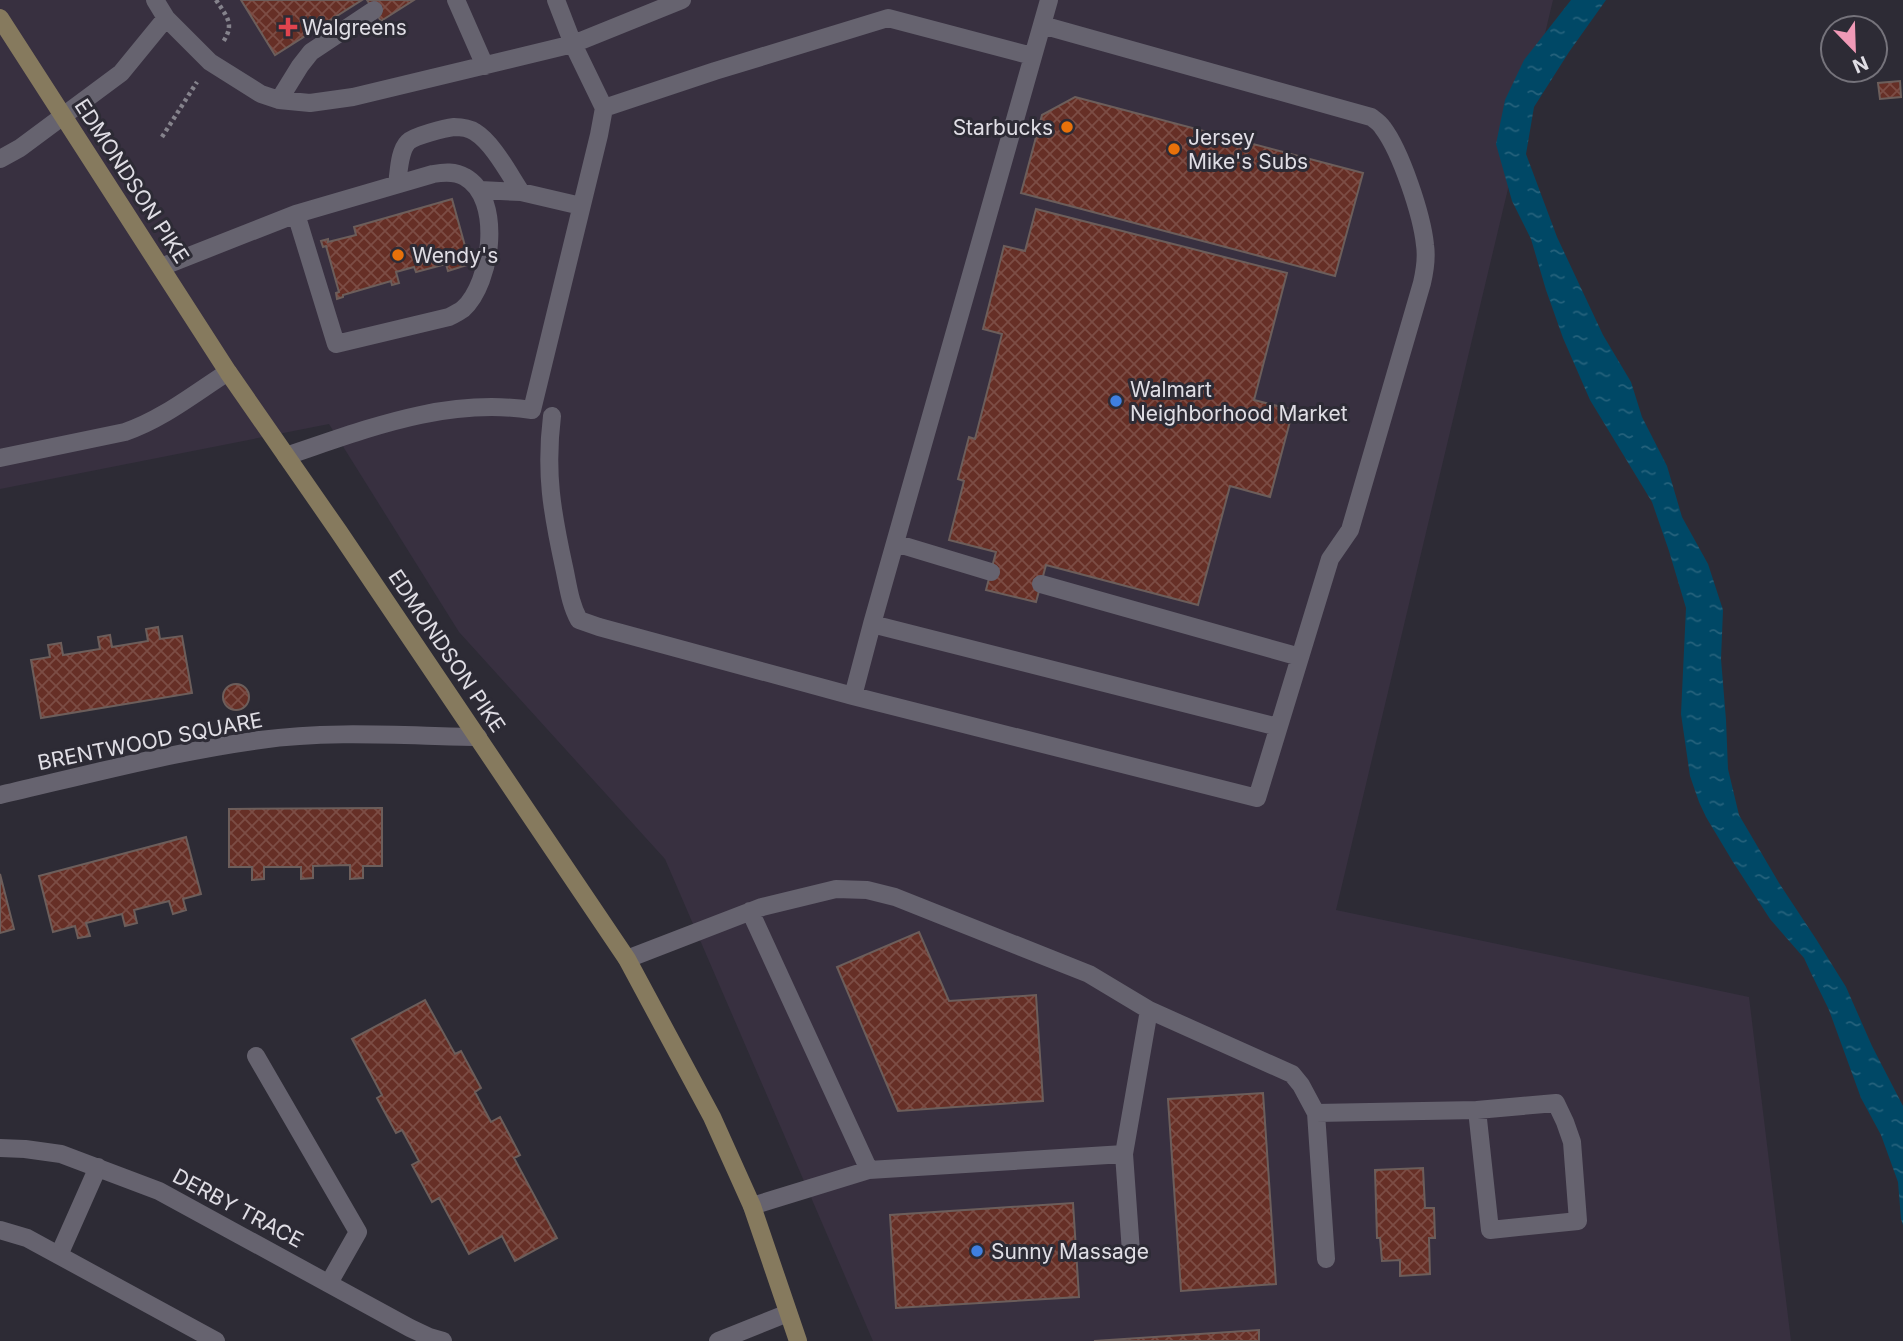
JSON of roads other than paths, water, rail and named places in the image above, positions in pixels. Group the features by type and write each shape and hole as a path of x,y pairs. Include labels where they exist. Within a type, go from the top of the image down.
{"main road":[{"name":"EDMONDSON PIKE","path":"0,18 228,372 627,959 712,1117 752,1206 798,1341"}],"street":[{"path":"155,0 166,18 210,62 261,94 296,103 327,102 573,44 682,0"},
{"path":"456,0 485,66"},
{"path":"286,456 387,422 445,409 506,406 532,410 604,108 573,44 556,0"},
{"path":"853,696 1049,0"},
{"path":"279,100 310,52 374,10"},
{"path":"0,159 14,152 121,73 166,18"},
{"path":"604,108 888,18 1032,56"},
{"path":"552,416 548,462 552,507 570,595 579,620 853,696 1257,798 1330,559 1350,530 1426,267 1422,226 1401,165 1382,126 1371,117 1042,25"},
{"path":"397,184 403,150 407,143 443,130 464,128 474,131 485,140 521,192"},
{"path":"161,267 296,214 447,172 465,176 480,190 489,231 489,250 483,274 471,299 462,310 449,317 336,344 296,214"},
{"path":"480,190 521,192 581,206"},
{"path":"0,458 140,427 228,372"},
{"path":"895,543 991,572"},
{"path":"1041,584 1300,657"},
{"path":"872,624 1278,727"},
{"name":"BRENTWOOD SQUARE","path":"0,795 188,752 261,740 323,734 478,737"},
{"path":"627,959 761,907 836,889 867,890 895,897 1089,974 1149,1010 1292,1074 1316,1113 1326,1259"},
{"path":"750,911 869,1170"},
{"path":"1131,1252 1124,1154 1149,1010"},
{"path":"256,1056 358,1232 329,1283"},
{"path":"1316,1113 1477,1110 1556,1103 1572,1142 1578,1221 1490,1230 1477,1110"},
{"name":"DERBY TRACE","path":"0,1148 61,1154 159,1191 410,1328 443,1341"},
{"path":"752,1206 869,1170 1124,1154"},
{"path":"58,1255 97,1167"},
{"path":"0,1230 27,1238 216,1341"},
{"path":"718,1341 788,1313"}],"water":[{"path":"1571,0 1606,0 1534,107 1526,154 1557,237 1603,335 1631,382 1642,417 1667,466 1682,517 1708,564 1723,610 1721,659 1728,769 1739,815 1846,987 1903,1106 1903,1225 1898,1182 1881,1135 1861,1098 1829,1010 1804,958 1770,919 1699,802 1690,776 1681,714 1686,608 1669,551 1652,502 1590,400 1563,338 1531,239 1512,201 1496,144 1505,100 1524,60"}],"place":[{"name":"Walgreens","path":"288,27"},
{"name":"Starbucks","path":"1067,127"},
{"name":"Jersey Mike's Subs","path":"1174,149"},
{"name":"Wendy's","path":"398,255"},
{"name":"Walmart Neighborhood Market","path":"1116,401"},
{"name":"Sunny Massage","path":"977,1251"}]}
